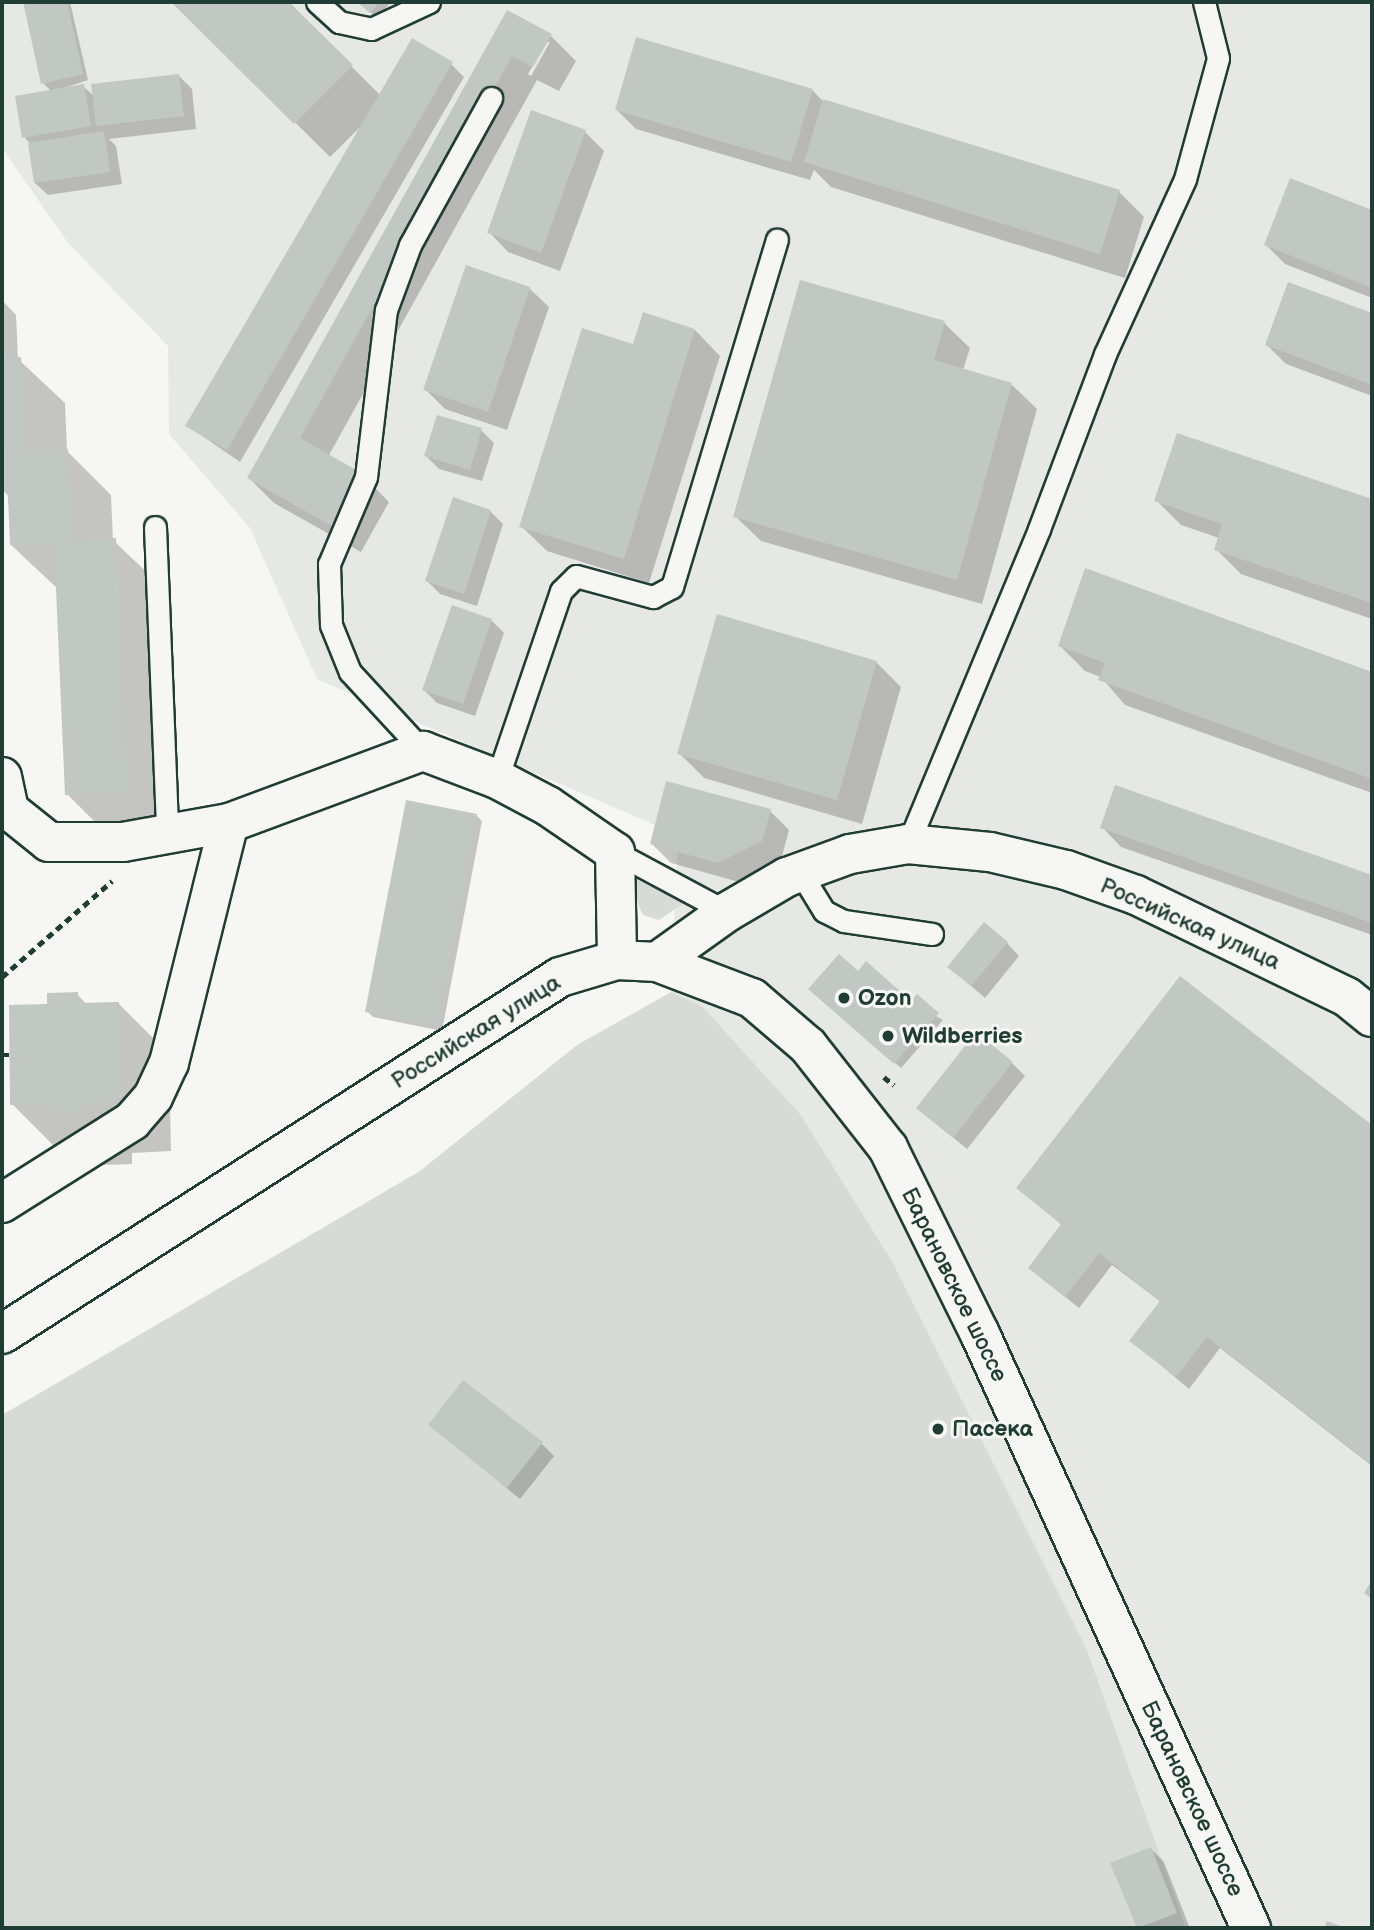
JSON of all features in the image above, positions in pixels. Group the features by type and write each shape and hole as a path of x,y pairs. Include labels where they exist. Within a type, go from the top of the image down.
{"street":[{"path":"2,777 9,810 49,842 123,842 229,823 423,751 497,779 548,806 615,852 617,960"},
{"path":"2,1203 132,1121 153,1097 169,1063 229,823"},
{"name":"Российская улица","path":"2,1334 560,977 617,960 657,962 727,912 800,872 849,854 908,844 990,852 1066,870 1136,895 1347,997 1372,1017"},
{"name":"Барановское шоссе","path":"657,962 752,998 808,1046 888,1148 980,1334 1251,1928"}],"lane":[{"path":"317,2 339,22 371,29 429,2"},
{"path":"908,844 1039,530 1105,354 1185,179 1218,58 1204,2"},
{"path":"423,751 350,672 331,625 329,564 366,477 386,310 410,245 491,98"},
{"path":"497,779 561,591 576,576 653,597 672,587 777,239"},
{"path":"155,527 167,832"},
{"path":"615,852 727,912"},
{"path":"800,872 824,911 844,921 932,934"}],"path":[{"path":"2,977 116,877"},
{"path":"2,1055 9,1055"}],"shaded area":[{"path":"2,2 1372,2 1372,1928 1186,1928 1087,1650 892,1261 801,1115 702,1006 671,992 678,835 317,679 250,528 169,434 168,346 68,243 2,148"},
{"path":"635,879 684,903 659,920 643,915 635,897"},
{"path":"671,992 702,1006 801,1115 892,1261 1087,1650 1186,1928 2,1928 2,1415 420,1171 577,1045"}],"building":[{"path":"23,2 67,2 83,74 41,84"},
{"path":"171,2 289,2 353,65 294,124"},
{"path":"357,2 380,2 370,13"},
{"path":"507,10 552,34 533,67 512,56 300,438 365,475 335,528 247,478"},
{"path":"636,37 813,89 791,162 615,110"},
{"path":"412,38 453,62 227,450 185,426"},
{"path":"179,74 184,116 96,126 91,84"},
{"path":"84,84 91,126 22,138 15,96"},
{"path":"823,99 1120,190 1100,254 804,162"},
{"path":"531,110 586,130 541,253 487,233"},
{"path":"104,131 110,172 34,183 28,143"},
{"path":"1290,178 1372,210 1372,288 1264,245"},
{"path":"466,265 530,287 488,412 423,390"},
{"path":"800,280 945,321 934,360 1012,383 957,580 733,517"},
{"path":"1288,282 1372,313 1372,385 1265,345"},
{"path":"643,312 695,329 624,559 519,527 582,328 633,344"},
{"path":"21,357 26,451 68,449 72,540 116,538 127,792 65,795 54,543 10,545 6,452 2,452 2,358"},
{"path":"437,415 482,428 470,470 424,456"},
{"path":"1177,433 1372,499 1372,603 1214,550 1222,524 1154,501"},
{"path":"453,497 491,510 464,594 425,581"},
{"path":"1085,568 1372,672 1372,779 1098,680 1105,663 1058,646"},
{"path":"452,605 492,619 463,704 422,690"},
{"path":"717,614 877,661 837,800 677,754"},
{"path":"666,781 771,809 762,841 718,863 650,844"},
{"path":"1115,785 1372,875 1372,923 1100,828"},
{"path":"406,800 477,814 437,1026 365,1012"},
{"path":"984,922 1008,942 971,986 947,967"},
{"path":"839,954 858,971 866,961 911,1001 917,994 939,1013 894,1064 808,989"},
{"path":"1180,976 1372,1125 1372,1465 1207,1337 1176,1377 1129,1341 1160,1301 1099,1253 1065,1297 1028,1268 1061,1224 1016,1188"},
{"path":"78,992 78,1003 119,1002 122,1102 83,1103 82,1114 51,1115 51,1104 10,1105 9,1005 47,1004 47,993"},
{"path":"976,1032 1013,1062 953,1138 916,1108"},
{"path":"463,1380 543,1442 507,1488 428,1425"},
{"path":"1372,1580 1372,1599 1364,1593"},
{"path":"1151,1847 1177,1913 1137,1928 1110,1863"},
{"path":"1327,1921 1346,1928 1324,1928"}],"place":[{"name":"Ozon","path":"844,998"},
{"name":"Wildberries","path":"888,1036"},
{"name":"Пасека","path":"938,1429"}]}
